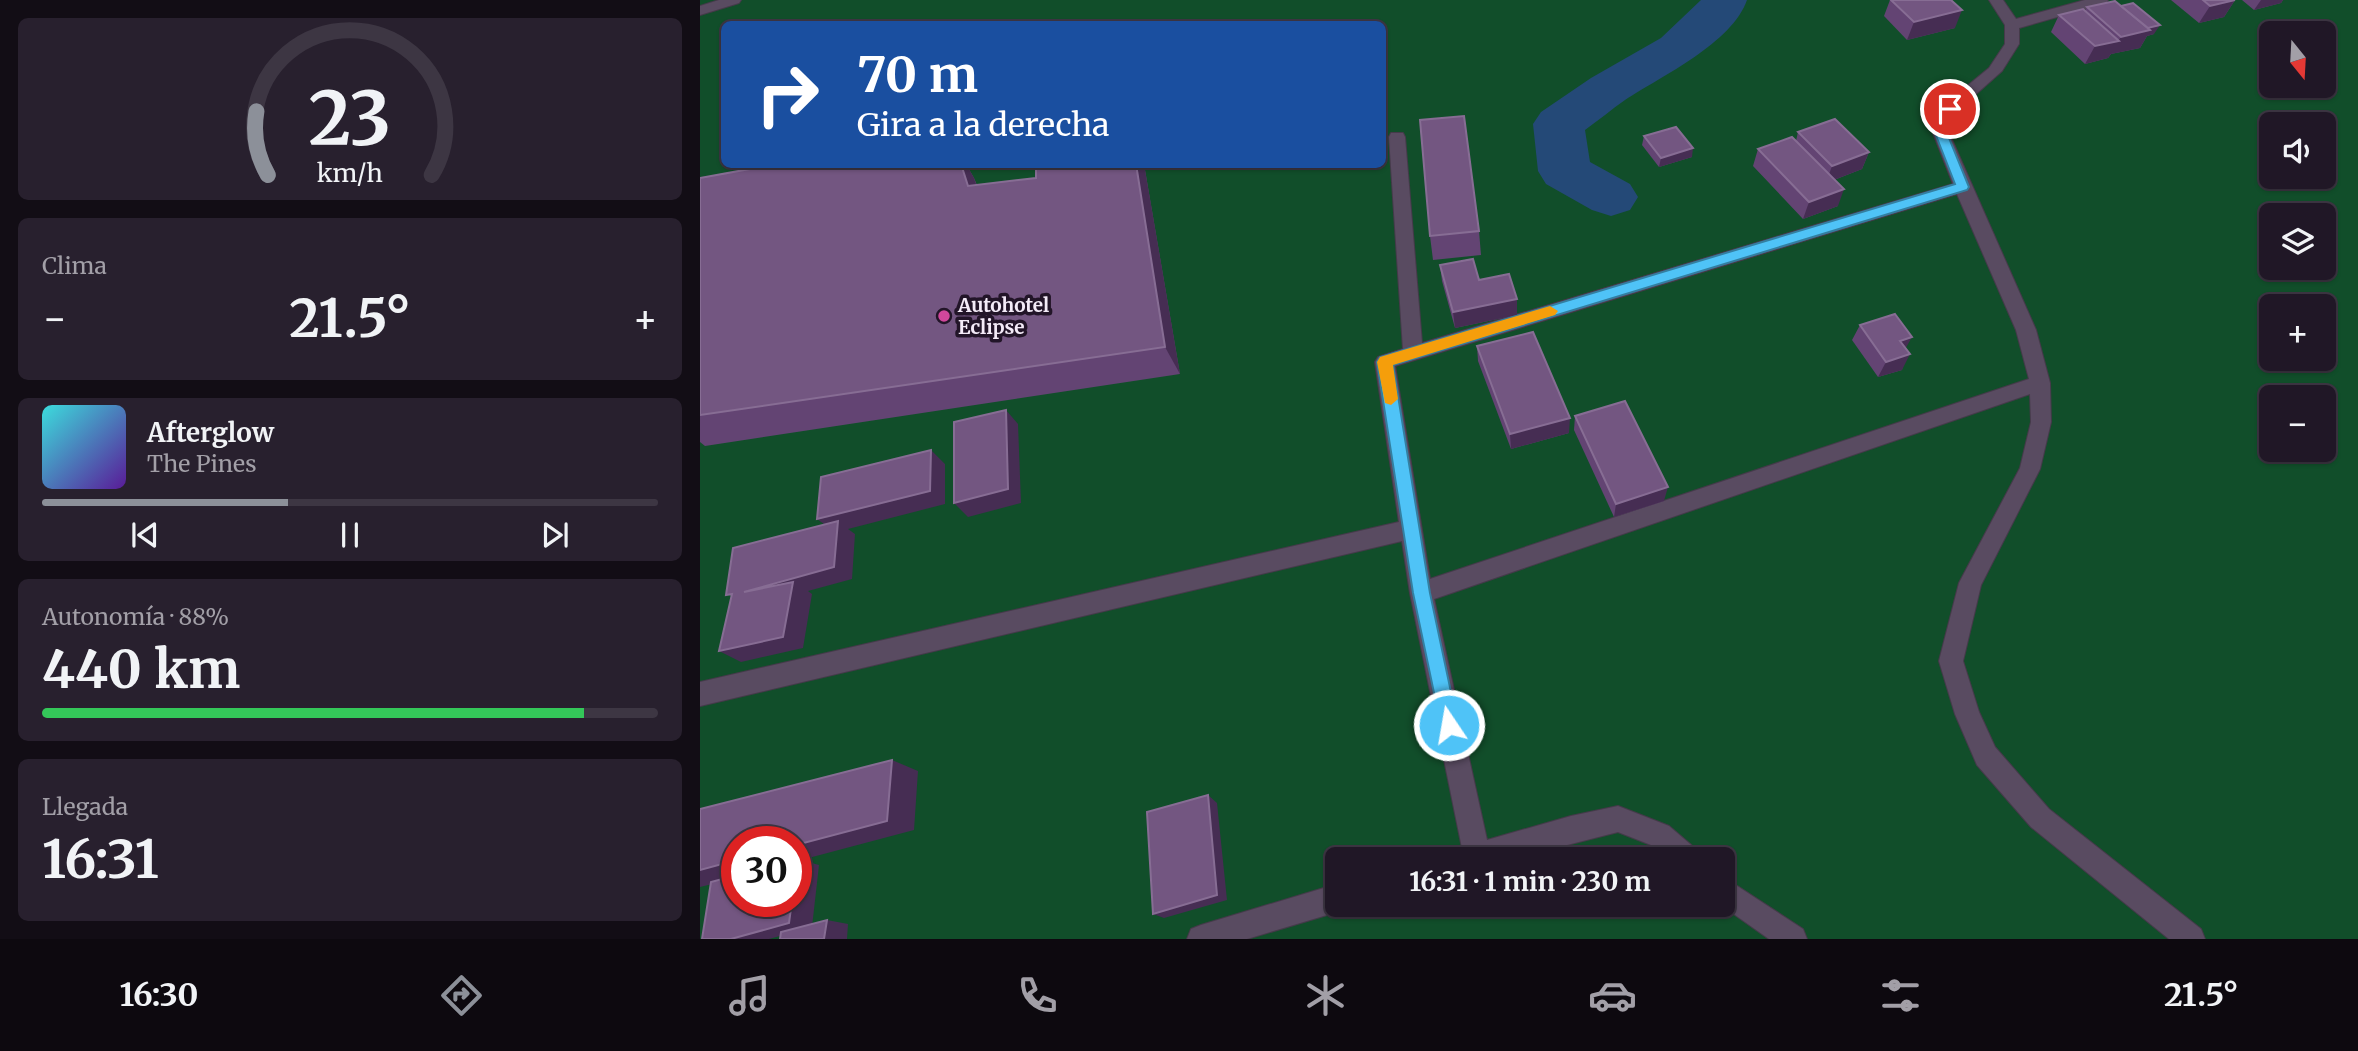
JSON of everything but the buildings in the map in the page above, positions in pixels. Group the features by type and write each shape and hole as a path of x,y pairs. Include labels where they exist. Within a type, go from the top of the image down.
{"street":[{"path":"700,11 734,0"},
{"path":"1996,0 2012,25 2012,44 1994,71 1950,109 1941,133 1962,187 2026,330 2040,383 2041,422 2030,469 1970,583 1951,661 1967,714 1986,756 2040,818 2191,939"},
{"path":"2012,25 2101,0"},
{"path":"1396,137 1413,353"},
{"path":"1470,847 1422,593 1385,362 1962,187"},
{"path":"1422,593 2040,383"},
{"path":"700,694 1412,529"},
{"path":"1510,847 1618,819 1660,835 1674,847"},
{"path":"1735,898 1793,939"},
{"path":"1200,939 1325,902"}],"green space":[{"path":"700,0 2358,0 2358,939 700,939"}],"waterway":[{"path":"1611,197 1565,171 1559,124 1608,89 1678,48 1721,8 1724,0"}],"slow traffic":[{"path":"1391,399 1385,362 1550,311"}],"place":[{"name":"Autohotel Eclipse","path":"944,316"}],"route":[{"path":"1449,725 1422,593 1385,362 1962,187 1941,133 1950,109"}]}
